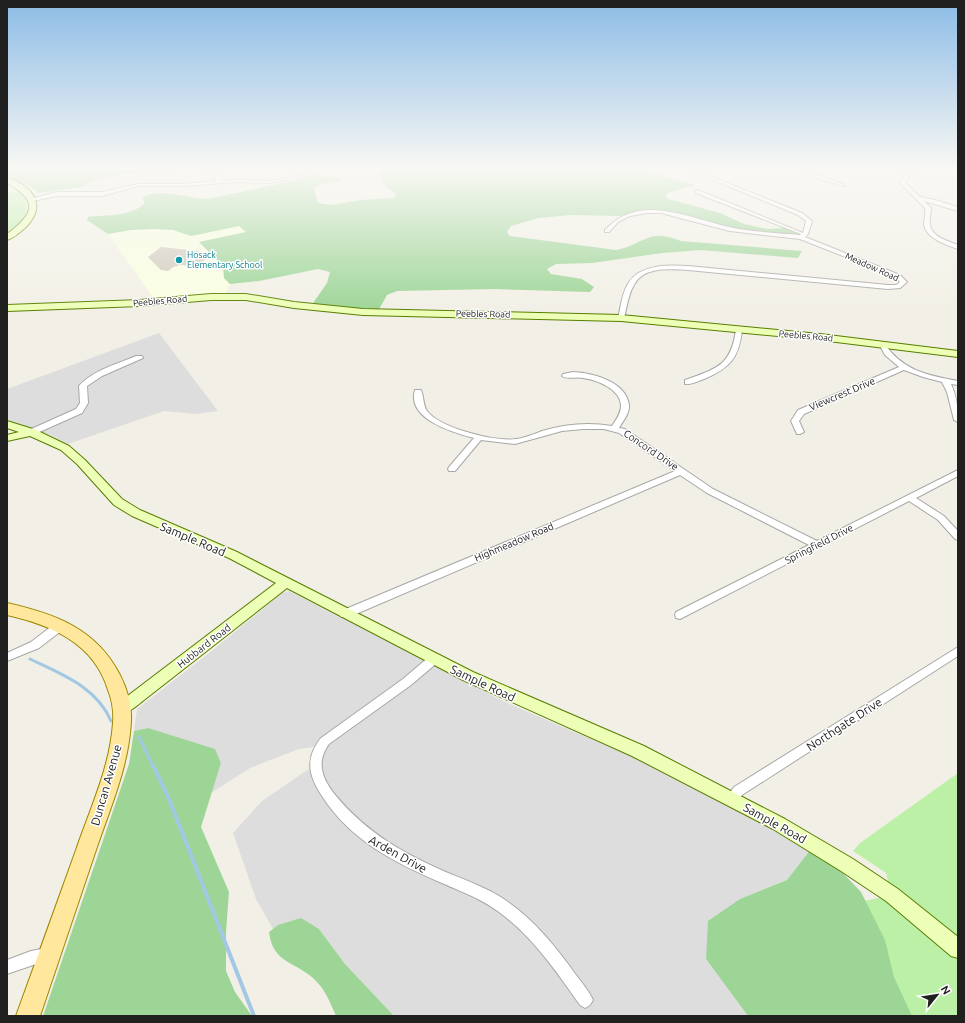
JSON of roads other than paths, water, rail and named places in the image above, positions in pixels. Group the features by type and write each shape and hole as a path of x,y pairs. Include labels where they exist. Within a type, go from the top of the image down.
{"main road":[{"name":"Duncan Avenue","path":"7,609 49,620 61,625 79,636 101,657 113,678 119,693 122,708 120,734 112,769 28,1016"}],"street":[{"path":"7,238 30,218"},
{"name":"Meadow Road","path":"607,231 611,225 623,218"},
{"name":"Meadow Road","path":"621,318 629,286 635,278 646,272 660,268 688,268 888,287 898,286 904,283 898,276 803,236 730,229 686,218"},
{"path":"759,218 803,236 809,221 805,218"},
{"path":"927,218 927,224 930,231 941,239 958,247"},
{"name":"Peebles Road","path":"7,308 140,304 236,296 294,305 363,312 621,318 882,344 958,354"},
{"path":"688,382 728,364 734,352 739,330"},
{"path":"882,344 890,356 905,367 924,375 958,382"},
{"path":"7,438 32,432 79,412 84,403 83,386 92,377 139,358"},
{"name":"Viewcrest Drive","path":"800,432 795,421 801,412 905,367"},
{"path":"566,376 578,374 594,378 608,384 620,394 624,403 624,411 616,428"},
{"path":"945,380 951,392 958,420"},
{"name":"Concord Drive","path":"418,392 421,406 432,419 446,427 479,437 515,442 556,430 602,426 616,428 634,437 682,472 720,496 817,545"},
{"name":"Sample Road","path":"7,424 32,432 57,444 73,454 108,492 126,508 150,521 233,555 434,659 515,698 638,751 732,798 847,865 892,895 958,949"},
{"path":"452,469 479,437"},
{"name":"Highmeadow Road","path":"345,614 682,472"},
{"name":"Springfield Drive","path":"680,615 958,473"},
{"path":"910,498 941,518 958,537"},
{"name":"Hubbard Road","path":"122,708 285,582"},
{"path":"7,657 35,645 61,625"},
{"name":"Northgate Drive","path":"732,798 738,791 958,651"},
{"name":"Arden Drive","path":"434,659 407,682 325,741 320,747 315,758 318,780 346,818 370,840 400,858 488,897 520,919 543,943 585,1000"},
{"path":"7,967 41,956 47,960"}],"waterway":[{"path":"30,659 66,676 87,690 105,709 111,721"},
{"path":"139,737 153,766"},
{"path":"153,765 169,799 254,1016"}],"place":[{"name":"Hosack Elementary School","path":"179,260"}]}
